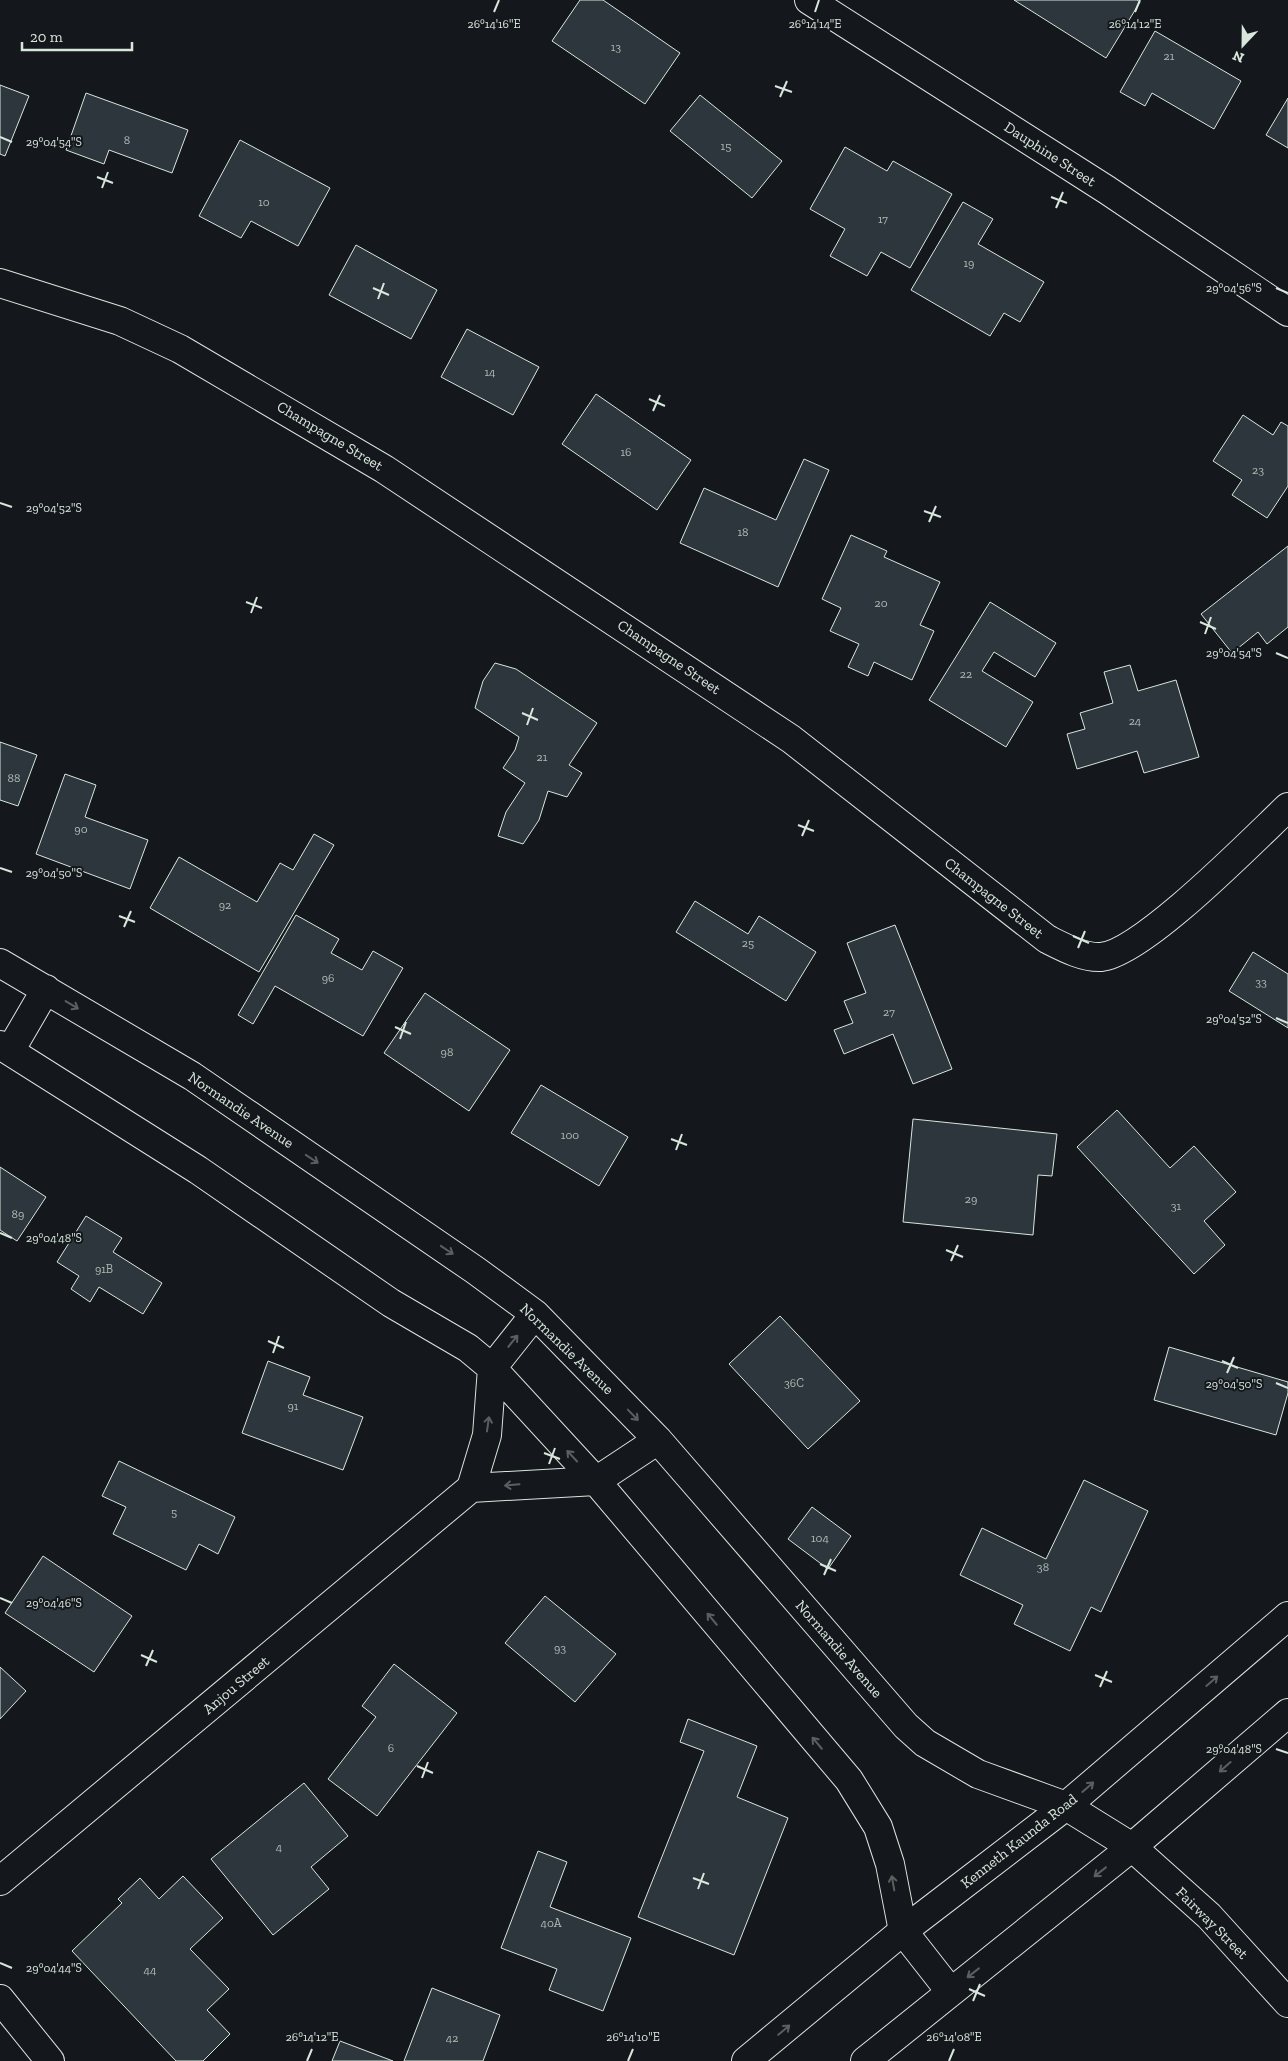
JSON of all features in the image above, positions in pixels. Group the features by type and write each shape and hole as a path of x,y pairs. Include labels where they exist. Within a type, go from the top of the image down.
{"street":[{"name":"Dauphine Street","path":"809,0 1106,190 1288,312"},
{"name":"Champagne Street","path":"0,283 120,321 180,349 384,469 791,739 1047,939 1072,952 1101,957 1129,947 1158,926 1288,807"},
{"name":"Normandie Avenue","path":"0,963 192,1076 475,1270 535,1314 658,1440 906,1726 925,1743 978,1774 1066,1806 1132,1847"},
{"path":"46,989 5,1048 198,1170 391,1303 468,1348 492,1368 596,1481 849,1780 864,1801 878,1827 890,1864 903,1931 950,1991"},
{"path":"535,1314 492,1368 487,1435 471,1488 596,1481 658,1440"},
{"name":"Anjou Street","path":"0,1881 471,1488"},
{"name":"Kenneth Kaunda Road","path":"746,2061 903,1931 1066,1806 1288,1616"},
{"path":"865,2061 1132,1847 1288,1713"},
{"name":"Fairway Street","path":"1132,1847 1209,1916 1288,2003"},
{"path":"0,1999 50,2061"}],"building":[{"path":"580,0 603,0 680,53 645,104 552,41"},
{"path":"1014,0 1137,0 1140,2 1106,58"},
{"path":"1155,31 1241,81 1214,129 1152,93 1145,106 1120,92"},
{"path":"0,85 29,96 5,156 0,154"},
{"path":"86,93 188,130 172,173 109,150 104,164 66,150"},
{"path":"700,95 782,161 752,198 670,131"},
{"path":"1288,98 1288,148 1266,135"},
{"path":"240,140 330,188 298,246 251,221 241,238 199,216"},
{"path":"845,147 887,171 893,161 952,194 910,268 881,252 867,276 830,256 845,229 810,209"},
{"path":"963,202 993,219 978,244 1044,282 1020,322 1004,313 990,336 911,290"},
{"path":"356,245 437,290 411,339 329,295"},
{"path":"467,329 539,367 513,415 441,377"},
{"path":"596,394 691,460 657,510 562,444"},
{"path":"1243,415 1273,435 1281,422 1288,426 1288,486 1267,518 1232,495 1242,480 1213,461"},
{"path":"804,459 829,470 778,587 680,543 704,488 776,520"},
{"path":"851,535 887,551 884,557 940,582 920,625 934,631 912,680 874,662 868,676 848,667 859,644 830,631 841,608 822,599"},
{"path":"1288,546 1288,627 1267,644 1258,632 1232,653 1201,614"},
{"path":"990,602 1056,643 1035,677 994,652 982,671 1033,702 1006,747 929,700"},
{"path":"495,663 516,669 597,723 569,765 582,773 567,797 548,791 539,820 523,844 498,836 506,812 525,783 503,768 515,750 519,737 475,708 483,681"},
{"path":"1130,665 1138,691 1176,680 1199,757 1144,773 1137,751 1077,769 1067,734 1085,729 1080,713 1113,703 1104,672"},
{"path":"0,742 37,755 18,806 0,800"},
{"path":"65,774 96,785 85,817 148,840 130,889 36,854"},
{"path":"314,834 334,845 259,972 150,908 179,857 257,902 280,863 293,870"},
{"path":"695,901 748,934 759,916 816,952 786,1001 676,932"},
{"path":"296,915 339,939 331,953 362,970 373,951 403,968 363,1036 275,986 253,1024 238,1015"},
{"path":"895,925 952,1069 913,1084 893,1034 844,1054 834,1030 853,1023 844,1001 866,993 847,943"},
{"path":"1253,952 1288,974 1288,1028 1229,991"},
{"path":"425,993 510,1050 469,1111 384,1053"},
{"path":"541,1085 628,1137 599,1186 511,1133"},
{"path":"1117,1110 1170,1168 1194,1146 1236,1192 1204,1221 1225,1245 1194,1274 1077,1147"},
{"path":"913,1119 1057,1134 1052,1176 1038,1175 1033,1235 903,1222"},
{"path":"0,1167 46,1197 17,1241 0,1230"},
{"path":"86,1216 122,1238 113,1252 162,1283 143,1314 99,1287 90,1302 71,1289 79,1276 57,1262"},
{"path":"780,1316 860,1401 808,1449 729,1364"},
{"path":"1169,1347 1288,1382 1288,1393 1276,1435 1154,1400"},
{"path":"268,1361 310,1377 303,1395 363,1417 343,1470 242,1433"},
{"path":"119,1461 235,1517 218,1554 199,1544 186,1570 113,1534 126,1507 102,1496"},
{"path":"1084,1480 1148,1511 1101,1612 1091,1607 1070,1651 1014,1624 1023,1605 960,1575 982,1528 1046,1559"},
{"path":"812,1507 851,1536 828,1569 788,1539"},
{"path":"43,1556 132,1616 94,1672 5,1613"},
{"path":"545,1596 616,1654 575,1702 505,1643"},
{"path":"394,1664 457,1713 377,1816 328,1779 376,1717 362,1706"},
{"path":"0,1667 26,1691 0,1719"},
{"path":"688,1719 757,1746 737,1797 788,1818 734,1955 638,1917 704,1751 680,1742"},
{"path":"304,1783 348,1836 311,1867 329,1889 273,1935 211,1859"},
{"path":"538,1851 567,1862 550,1907 631,1938 603,2011 549,1990 557,1969 501,1948"},
{"path":"183,1876 223,1918 190,1949 229,1989 207,2010 230,2034 203,2061 176,2061 72,1951 122,1903 118,1899 140,1878 159,1899"},
{"path":"432,1988 500,2015 483,2061 404,2061"},
{"path":"340,2041 393,2061 332,2061"}]}
